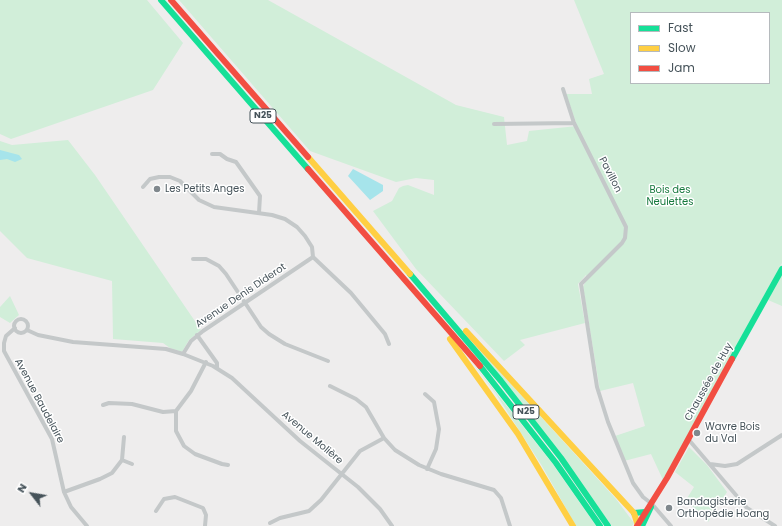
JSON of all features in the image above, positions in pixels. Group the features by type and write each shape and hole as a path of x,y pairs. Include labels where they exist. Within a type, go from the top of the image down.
{"main road":[{"name":"N25","path":"161,0 428,306 524,420 600,526"},
{"name":"N25","path":"170,0 436,304 526,412 561,458 608,526"},
{"name":"Chaussée de Huy","path":"638,526 689,440 782,269"},
{"path":"436,304 443,307 634,514 638,526"},
{"path":"428,306 430,314 479,377 518,434 573,526"},
{"name":"Chaussée de Huy","path":"638,526 650,512 652,504"},
{"path":"634,514 645,512"}],"street":[{"name":"Pavillon","path":"563,89 574,122 624,220 626,236 621,245 584,279 580,286 592,367 603,410 634,483 643,497 652,504"},
{"path":"494,124 574,122"},
{"path":"212,154 220,154 227,159 236,162 260,196 259,213"},
{"path":"142,187 150,179 170,177 183,184 198,199 211,206 280,217 295,226 310,243 313,258 351,293 385,334 389,344"},
{"path":"193,258 206,260 219,266 226,274 261,327 269,334 284,344 328,362"},
{"name":"Avenue Denis Diderot","path":"184,354 191,341 197,335 313,258"},
{"name":"Avenue Molière","path":"22,319 27,322 27,330 21,333 15,328 16,322 22,319"},
{"name":"Avenue Baudelaire","path":"15,328 6,336 4,351 52,439 64,492 73,512 87,526"},
{"name":"Avenue Molière","path":"27,330 38,335 73,342 149,347 184,354 206,362 232,378 300,441 341,473 370,499 392,526"},
{"name":"Avenue Molière","path":"197,335 217,363 217,368"},
{"path":"206,362 191,391 176,411 176,431 185,447 195,454 228,465"},
{"path":"330,386 352,396 366,407 384,438 395,450 427,469 494,490 501,498 510,526"},
{"path":"425,394 434,402 439,424 437,444 427,469"},
{"path":"103,406 109,403 132,404 163,412 176,411"},
{"path":"710,464 725,466 736,464 782,435"},
{"path":"64,492 108,476 115,470 122,460 124,437"},
{"path":"270,523 280,518 309,511 321,500 341,473 360,452 384,438"},
{"path":"689,440 747,508 775,526"},
{"path":"122,460 132,464"},
{"path":"156,512 164,499 175,497 203,508 206,514 205,526"},
{"path":"652,504 671,526"}],"green space":[{"path":"0,0 147,0 183,43 153,90 11,139 0,134"},
{"name":"Bois des Neulettes","path":"179,0 268,0 456,105 504,117 507,145 527,141 529,131 577,126 566,94 592,94 589,79 604,74 574,0 782,0 782,263 663,480 651,454 624,461 615,436 645,426 633,383 600,391 583,287 587,278 586,275 578,284 585,323 520,340 525,345 504,361 416,269 373,211 392,201 399,188 403,186 408,185 434,195 434,180 416,178 396,182 310,151"},
{"path":"68,140 95,175 201,330 189,340 182,352 170,348 163,343 113,339 112,281 27,258 0,231 0,141 12,145"},
{"path":"782,275 782,306 768,300"},
{"path":"10,296 19,315 10,323 0,317 0,307"},
{"path":"468,337 616,499 634,523 632,526 612,526"},
{"path":"471,361 552,463 596,526 576,526 542,466 496,394"},
{"path":"689,447 707,465 727,492 708,522 686,500 694,487 675,472"}],"water":[{"path":"0,150 19,155 22,159 15,162 7,159 0,160"},
{"path":"353,169 383,185 383,191 370,200 348,176"}],"traffic: fast":[{"path":"161,0 308,169"},
{"path":"732,359 782,269"},
{"path":"410,274 501,381 561,458 608,526"},
{"path":"480,366 556,463 600,526"},
{"path":"642,526 651,507"},
{"path":"634,513 645,512"}],"traffic: slow":[{"path":"308,157 410,274"},
{"path":"466,331 634,513 638,526"},
{"path":"450,339 518,434 573,526"}],"traffic: jam":[{"path":"171,0 308,157"},
{"path":"308,169 480,366"},
{"path":"637,526 667,478 732,359"}],"place":[{"name":"Les Petits Anges","path":"157,189"},
{"name":"Wavre Bois du Val","path":"697,433"},
{"name":"Bandagisterie Orthopédie Hoang","path":"669,508"}]}
